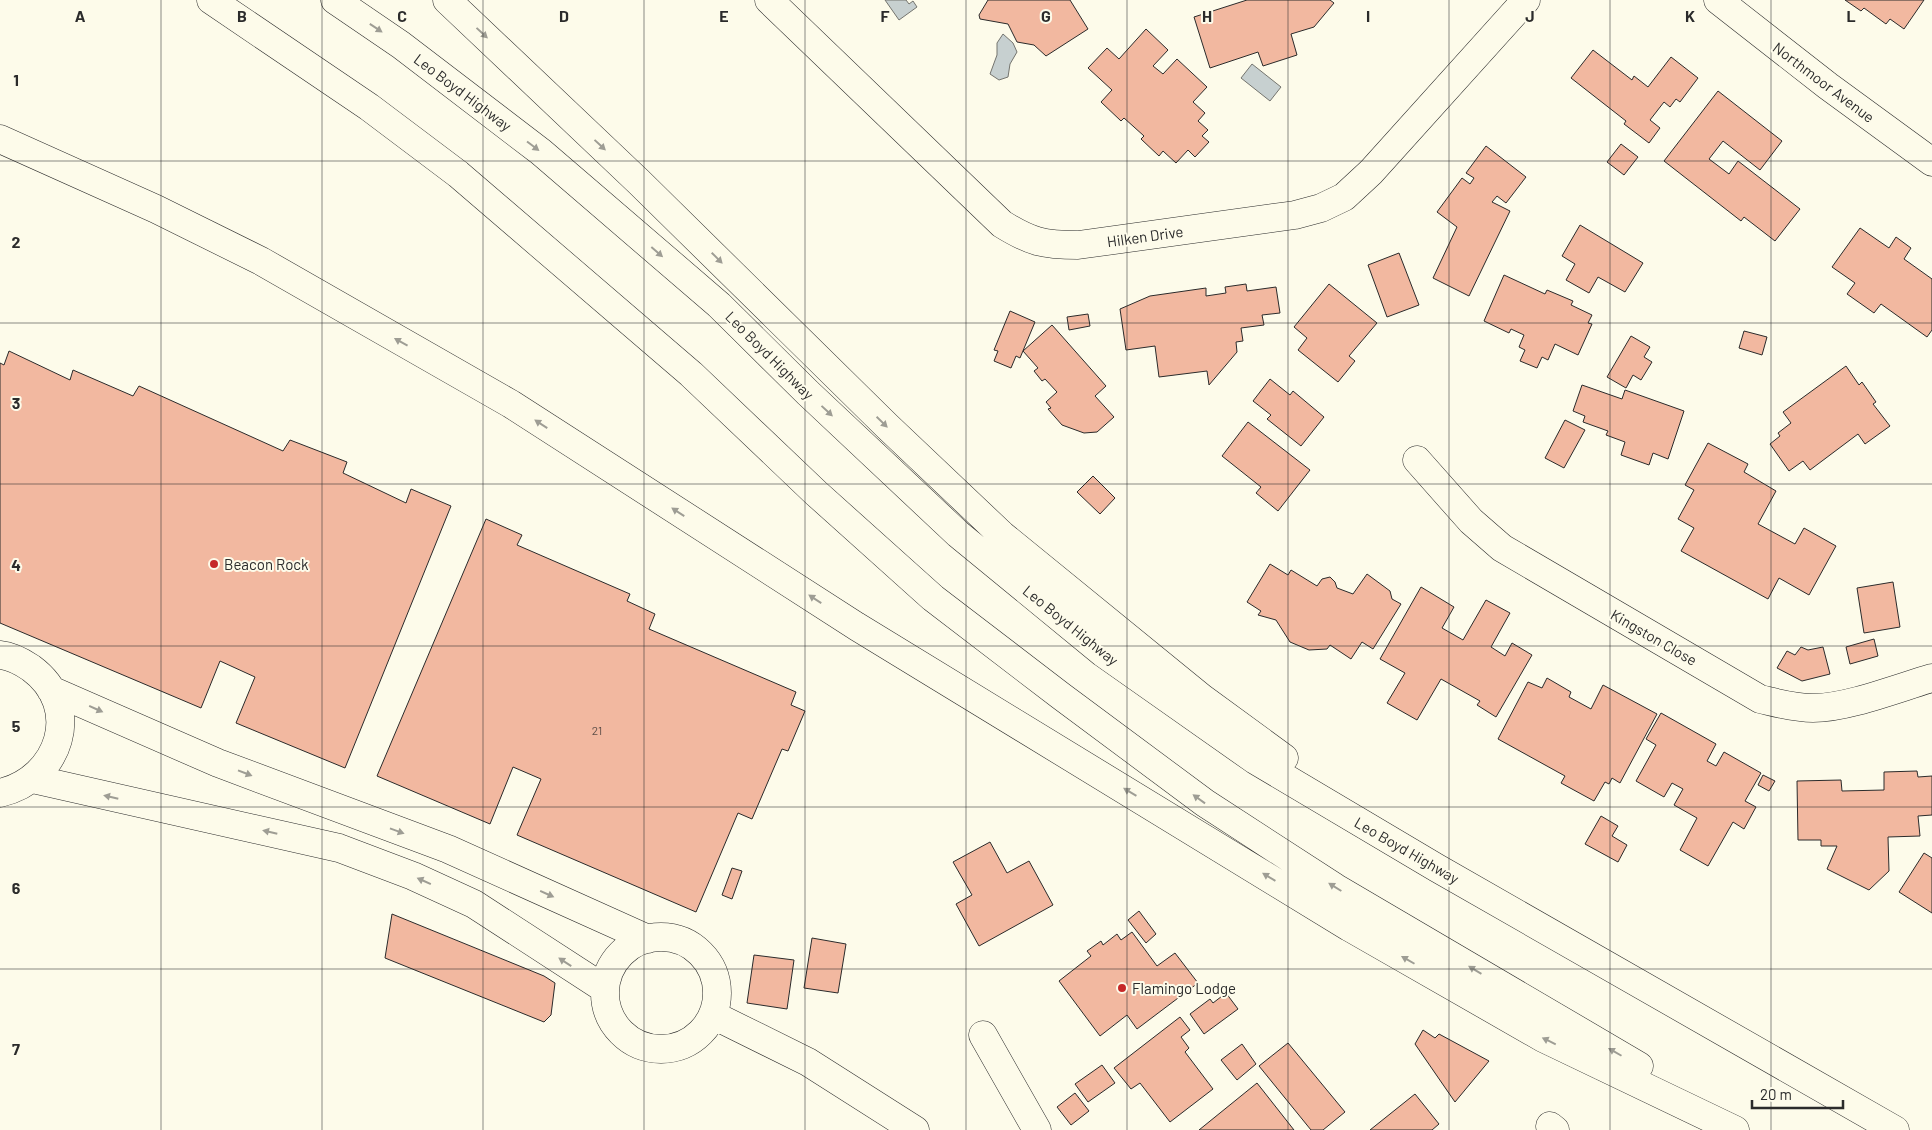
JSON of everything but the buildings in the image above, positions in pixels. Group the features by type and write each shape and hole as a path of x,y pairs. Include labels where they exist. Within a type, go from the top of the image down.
{"main road":[{"path":"211,0 370,107 458,174 691,374 816,493 933,598 1205,803 1336,888 1748,1130"},
{"name":"Leo Boyd Highway","path":"336,0 401,45 541,152 719,305 808,393 958,534 1104,653 1255,760 1437,868 1895,1130"},
{"path":"447,0 639,182 887,426 1002,535 1202,698 1437,868"},
{"name":"Hilken Drive","path":"769,0 1002,224 1026,239 1048,245 1078,245 1295,215 1321,208 1344,197 1371,172 1526,0"},
{"name":"Northmoor Avenue","path":"1718,0 1828,86 1932,162"},
{"path":"0,139 156,209 261,261 511,404 856,626 1350,926 1542,1038 1735,1130"},
{"name":"Kingston Close","path":"1417,460 1471,521 1502,548 1760,699 1790,706 1815,708 1844,703 1932,678"},
{"path":"0,655 23,662 39,674 51,690 58,709 60,728 56,748 46,765 32,779 15,789 0,793"},
{"path":"51,690 218,763 448,849 648,939"},
{"path":"32,779 339,848 413,876 474,904 605,989"},
{"path":"666,937 683,941 697,950 708,964 715,980 717,998 713,1015 704,1030 690,1041 674,1048 657,1049 640,1045 625,1036 610,1015 605,989 610,972 618,957 632,945 648,939 666,937"},
{"path":"713,1015 808,1062 915,1130"},
{"path":"983,1035 1037,1130"}],"shaded area":[{"path":"885,0 906,0 909,4 913,1 917,7 899,20"},
{"path":"1003,34 1013,43 1017,52 1010,64 1008,77 999,80 990,74 997,55 997,43"},
{"path":"1252,64 1281,87 1270,101 1241,78"}],"place":[{"name":"Beacon Rock","path":"214,564"},
{"name":"Flamingo Lodge","path":"1122,988"}]}
